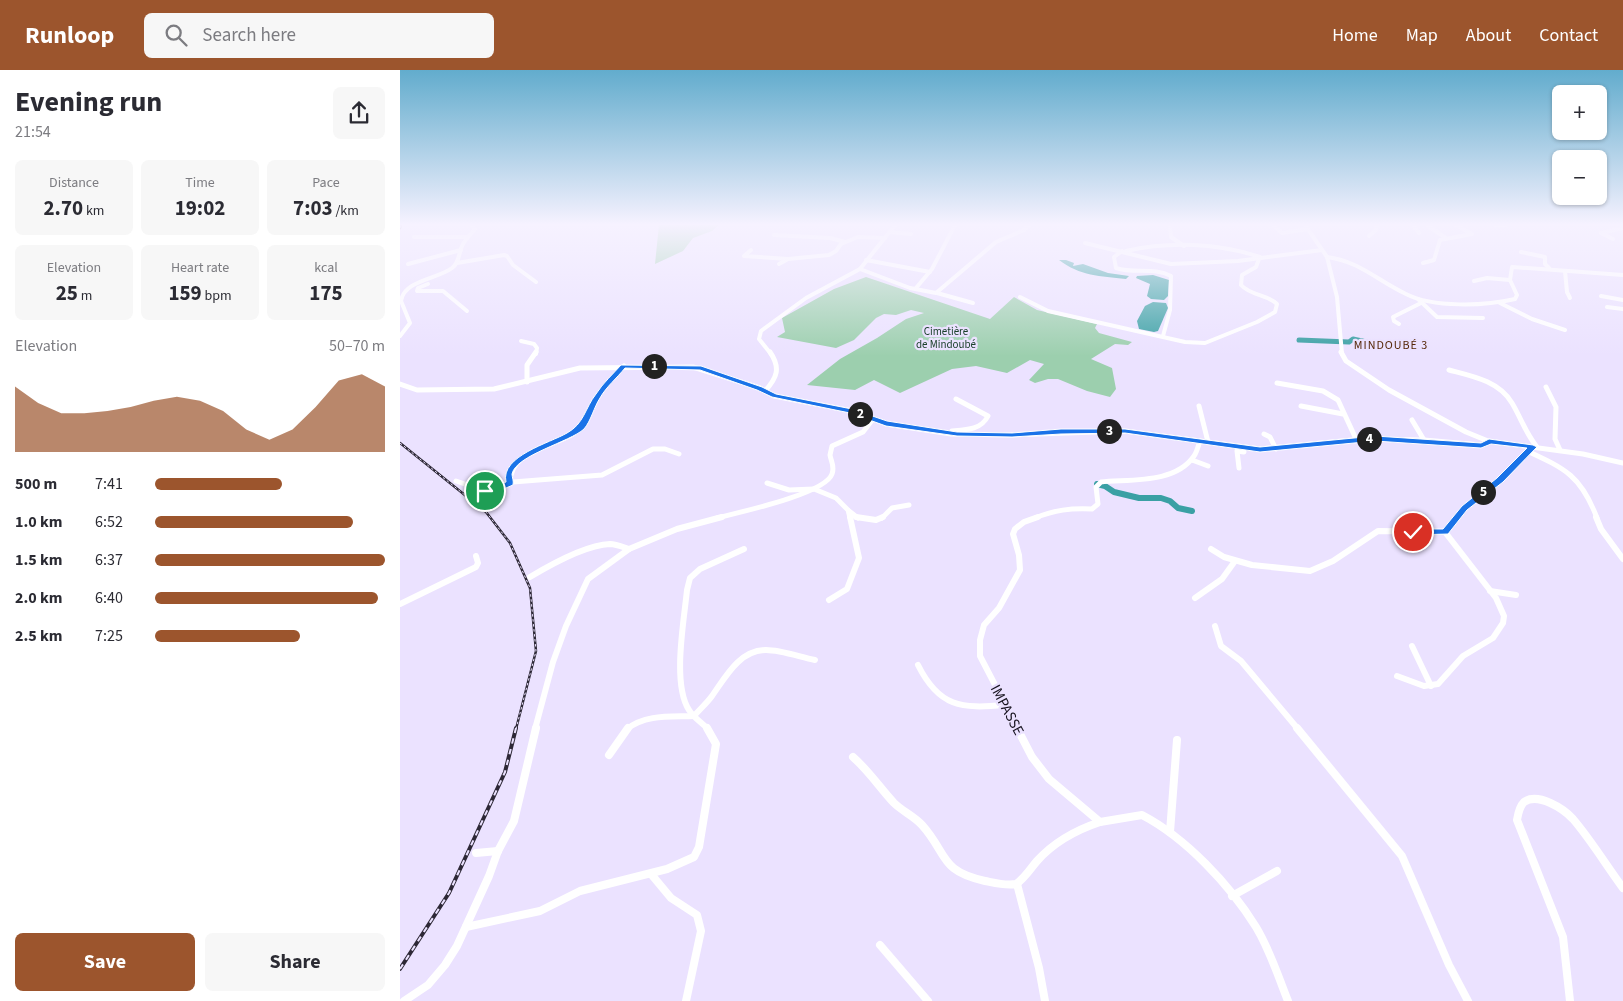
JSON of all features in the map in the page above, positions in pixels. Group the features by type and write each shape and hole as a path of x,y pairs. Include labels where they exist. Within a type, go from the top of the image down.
{"street":[{"path":"400,336 410,323 408,314 401,303 402,295 411,287 449,268"},
{"path":"517,268 536,282"},
{"path":"911,268 930,272"},
{"path":"916,288 923,284 932,268"},
{"path":"938,293 966,268"},
{"path":"1117,268 1132,273 1161,272 1171,276 1170,310 1163,336"},
{"path":"1020,297 1048,311 1185,342 1205,343 1228,335 1273,314 1277,304 1275,302 1268,297 1245,290 1241,285 1242,275 1253,268"},
{"path":"1330,268 1336,298 1340,351 1343,358 1385,387 1466,432 1489,441 1560,450 1623,463"},
{"path":"1365,268 1420,301 1437,317 1483,318"},
{"path":"1399,324 1394,321 1393,317 1420,301 1498,302 1513,300 1517,296 1510,280 1512,268"},
{"path":"1552,268 1623,275"},
{"path":"765,391 776,376 778,367 774,354 760,339 762,331 806,298 860,269 873,276 931,294 938,293 973,303"},
{"path":"1566,271 1567,292 1570,298"},
{"path":"440,274 440,278 418,288 417,291 442,291 467,311"},
{"path":"1474,281 1486,278 1510,280"},
{"path":"1601,296 1623,300"},
{"path":"1498,302 1532,320 1565,330"},
{"path":"1607,307 1623,309"},
{"path":"521,341 534,344 537,348 536,354 527,365 527,382"},
{"path":"400,384 409,388 435,391 494,389 573,369 624,366 701,368 774,396 852,411 886,424 957,434 1012,435 1125,431 1248,449 1274,449 1356,439 1424,440 1481,445 1488,444 1489,441"},
{"path":"510,483 508,475 512,467 520,460 536,450 571,435 585,424 598,395 624,366"},
{"path":"1448,370 1488,381 1500,389 1508,397 1535,447"},
{"path":"1277,383 1328,393 1338,400 1356,439"},
{"path":"1546,387 1556,408 1555,439 1560,450"},
{"path":"938,432 975,428 985,423 988,419 987,414 964,405 956,399"},
{"path":"1199,406 1204,442 1192,460 1208,466"},
{"path":"1301,406 1343,414"},
{"path":"404,1000 428,985 445,965 457,946 489,876 498,851 514,821 553,662 573,610 588,579 629,549 677,529 783,500 824,484 832,475 834,464 830,461 829,453 832,446 863,432 873,419"},
{"path":"1412,420 1424,440"},
{"path":"1264,434 1270,437 1274,449"},
{"path":"1212,549 1235,560 1276,569 1310,571 1333,561 1378,531 1446,532 1465,508 1500,480 1527,451 1535,447"},
{"path":"456,481 485,491 492,491 510,483 602,475 652,449 665,449 679,454"},
{"path":"1239,468 1238,451 1266,453 1274,449"},
{"path":"1527,451 1559,466 1578,481 1588,495 1601,529 1623,558"},
{"name":"IMPASSE","path":"1100,822 1049,779 1032,757 982,662 979,649 984,625 999,608 1020,570 1019,555 1013,534 1015,529 1024,522 1056,510 1096,508 1098,504 1096,487 1101,482 1161,477 1180,470 1192,460"},
{"path":"767,483 789,490 814,489 836,498 858,518 881,519 892,508 909,506"},
{"path":"829,600 847,589 859,558 848,510"},
{"path":"1397,676 1424,686 1431,686 1443,680 1453,665 1469,650 1491,639 1501,628 1503,612 1490,591 1446,532"},
{"path":"530,577 553,563 604,546 614,544 629,549"},
{"path":"466,927 540,911 580,891 630,877 650,874 690,861 698,853 716,744 711,732 694,716 685,702 680,670 689,584 694,573 700,569 744,549"},
{"path":"400,604 476,567 478,563 476,556"},
{"path":"1195,598 1222,579 1235,560"},
{"path":"1490,591 1516,595"},
{"path":"1215,626 1221,646 1241,661 1394,844 1418,890 1449,965 1468,1001"},
{"path":"1412,646 1431,686"},
{"path":"609,755 621,736 635,723 653,718 694,716 712,696 734,665 754,653 766,650 815,660"},
{"path":"918,664 925,678 943,699 983,706 1005,705"},
{"path":"1170,832 1177,740"},
{"path":"853,756 865,766 877,785 898,806 922,825 959,874 1007,886 1017,884 1048,850 1079,828 1100,822 1142,815 1170,832 1189,848 1251,920 1263,940 1288,1001"},
{"path":"1570,1001 1563,937 1517,820 1517,812 1522,805 1538,799 1564,810 1572,818 1623,888"},
{"path":"476,854 498,851"},
{"path":"1232,896 1277,871"},
{"path":"650,874 661,890 683,909 697,915 702,931 686,1001"},
{"path":"1017,884 1039,968 1045,1001"},
{"path":"880,945 928,1001"}],"green space":[{"name":"Cimetière de Mindoubé","path":"866,277 990,319 1014,297 1037,310 1097,324 1095,328 1099,333 1132,342 1128,345 1115,344 1091,359 1112,368 1116,389 1110,397 1087,391 1058,379 1048,379 1035,383 1029,380 1044,364 1030,360 1007,373 976,366 952,369 900,393 874,380 855,390 807,385 840,359 906,319 924,313 911,310 896,315 884,314 876,318 854,340 836,348 777,337 785,332 782,318 834,289"}],"shaded area":[{"path":"1095,268 1108,273 1129,276 1126,279 1108,277 1075,269"},
{"path":"1153,275 1169,280 1168,296 1164,300 1151,299 1147,296 1150,284 1136,278 1137,276"},
{"path":"1153,302 1166,303 1168,308 1158,331 1139,329 1137,321 1145,306"}],"waterway":[{"path":"1299,340 1349,342 1353,339 1371,343"},
{"path":"1097,484 1105,486 1114,492 1139,498 1161,498 1170,501 1178,508 1192,511"}],"railway":[{"path":"400,443 486,512 510,543 530,588 536,651 516,729"},
{"path":"400,969 449,893 505,772 516,728"}],"district":[{"name":"MINDOUBÉ 3","path":"1391,345"}],"route":[{"path":"485,491 492,491 510,483 508,475 512,467 520,460 536,450 571,435 585,424 598,395 624,366 701,368 760,388 774,396 852,411 886,424 957,434 1012,435 1125,431 1248,449 1276,449 1356,439 1431,441 1481,445 1488,444 1489,441 1533,447 1500,480 1465,508 1446,532 1413,532"}]}
